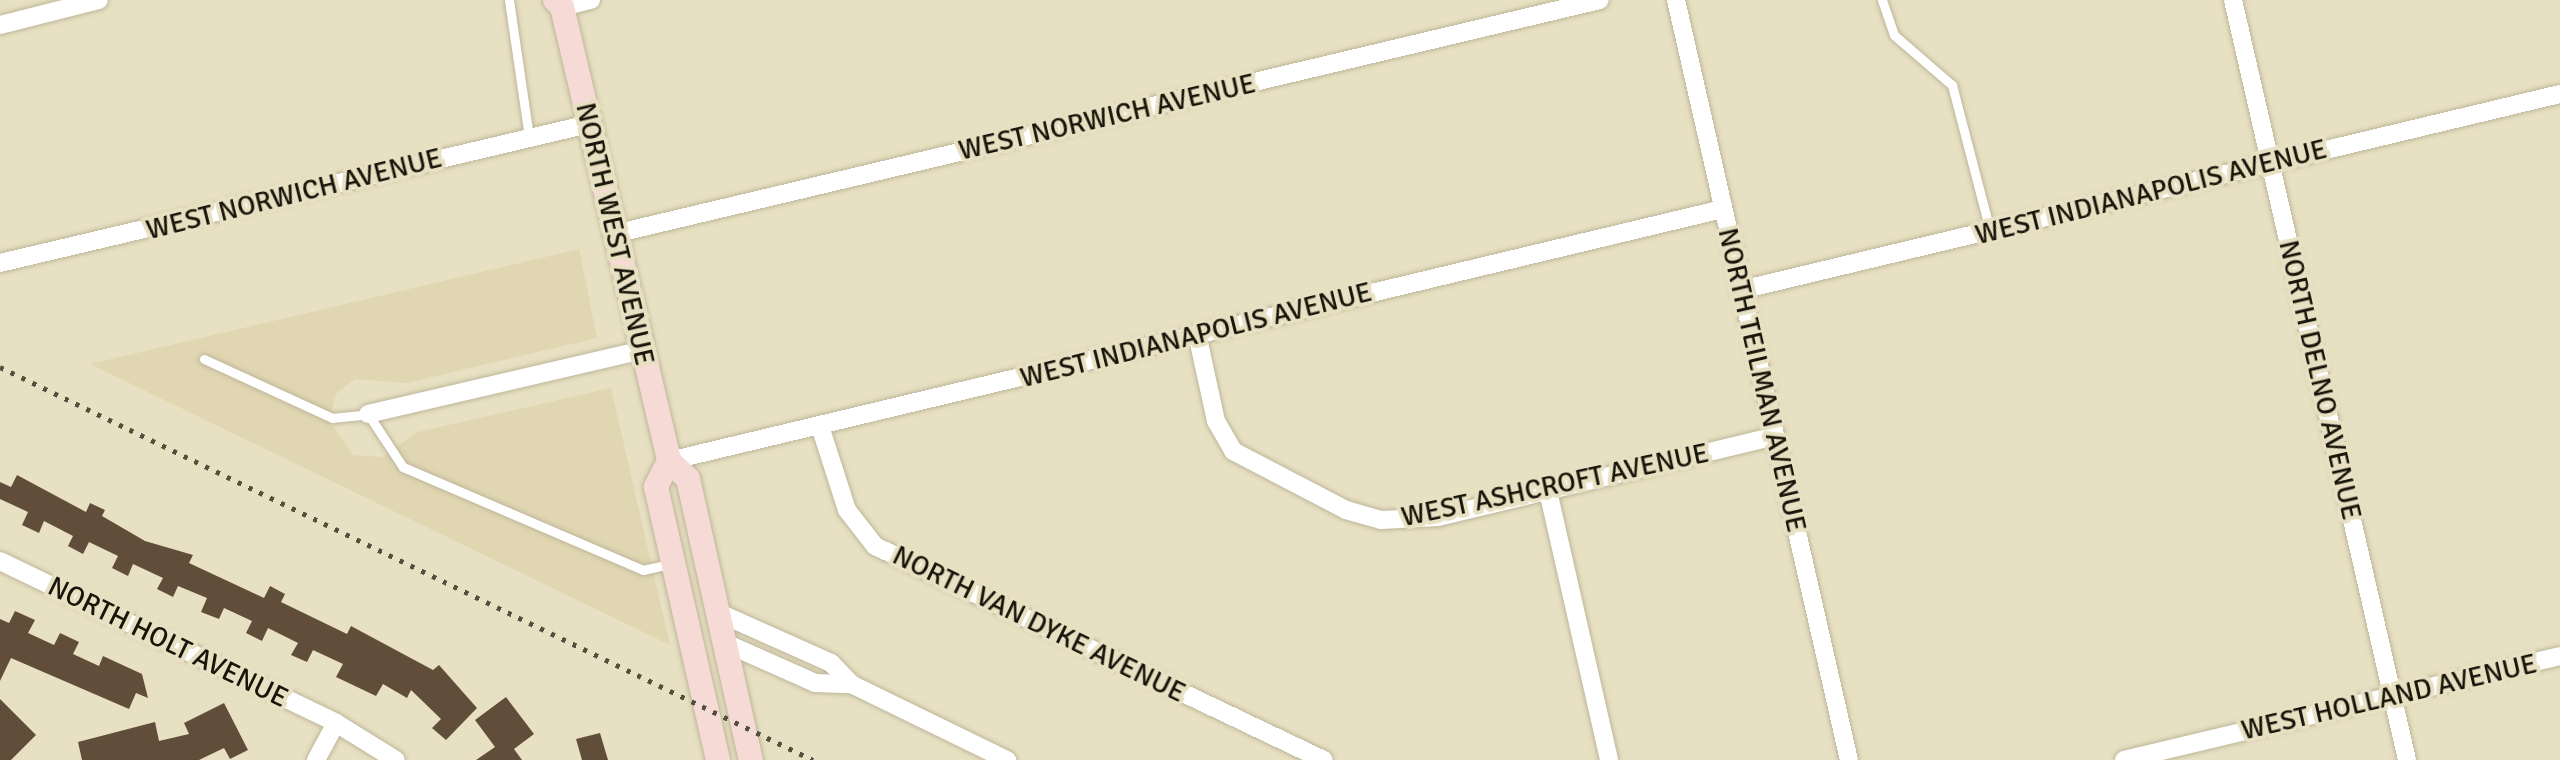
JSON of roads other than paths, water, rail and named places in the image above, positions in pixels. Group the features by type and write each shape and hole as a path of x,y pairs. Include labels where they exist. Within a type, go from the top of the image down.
{"main road":[{"name":"NORTH WEST AVENUE","path":"561,2 669,461 688,479 751,760"},
{"name":"NORTH WEST AVENUE","path":"669,461 656,487 718,760"},
{"path":"673,563 692,578 709,631 723,642"}],"street":[{"path":"0,25 99,0"},
{"path":"561,2 591,0"},
{"name":"WEST NORWICH AVENUE","path":"614,234 1600,0"},
{"name":"NORTH TEILMAN AVENUE","path":"1676,0 1849,760"},
{"name":"NORTH DELNO AVENUE","path":"2233,0 2407,760"},
{"name":"WEST INDIANAPOLIS AVENUE","path":"1741,290 2560,94"},
{"name":"WEST NORWICH AVENUE","path":"0,263 589,124"},
{"name":"WEST INDIANAPOLIS AVENUE","path":"669,461 1723,209"},
{"name":"WEST ASHCROFT AVENUE","path":"1197,334 1216,421 1233,451 1346,510 1407,521 1548,491 1775,436"},
{"path":"368,414 642,350"},
{"name":"NORTH VAN DYKE AVENUE","path":"820,426 847,510 875,546 1324,760"},
{"path":"1548,491 1609,760"},
{"name":"NORTH HOLT AVENUE","path":"0,561 336,723 396,760"},
{"path":"717,612 831,663 851,684 1007,760"},
{"path":"723,642 815,683 851,684"},
{"name":"WEST HOLLAND AVENUE","path":"2124,760 2560,656"},
{"path":"316,760 336,723"}],"lane":[{"path":"509,0 529,137"},
{"path":"1882,0 1894,35 1952,85 1990,231"},
{"path":"204,359 332,418 368,414 403,467 643,570 673,563"}],"railway":[{"path":"0,367 813,760"}]}
